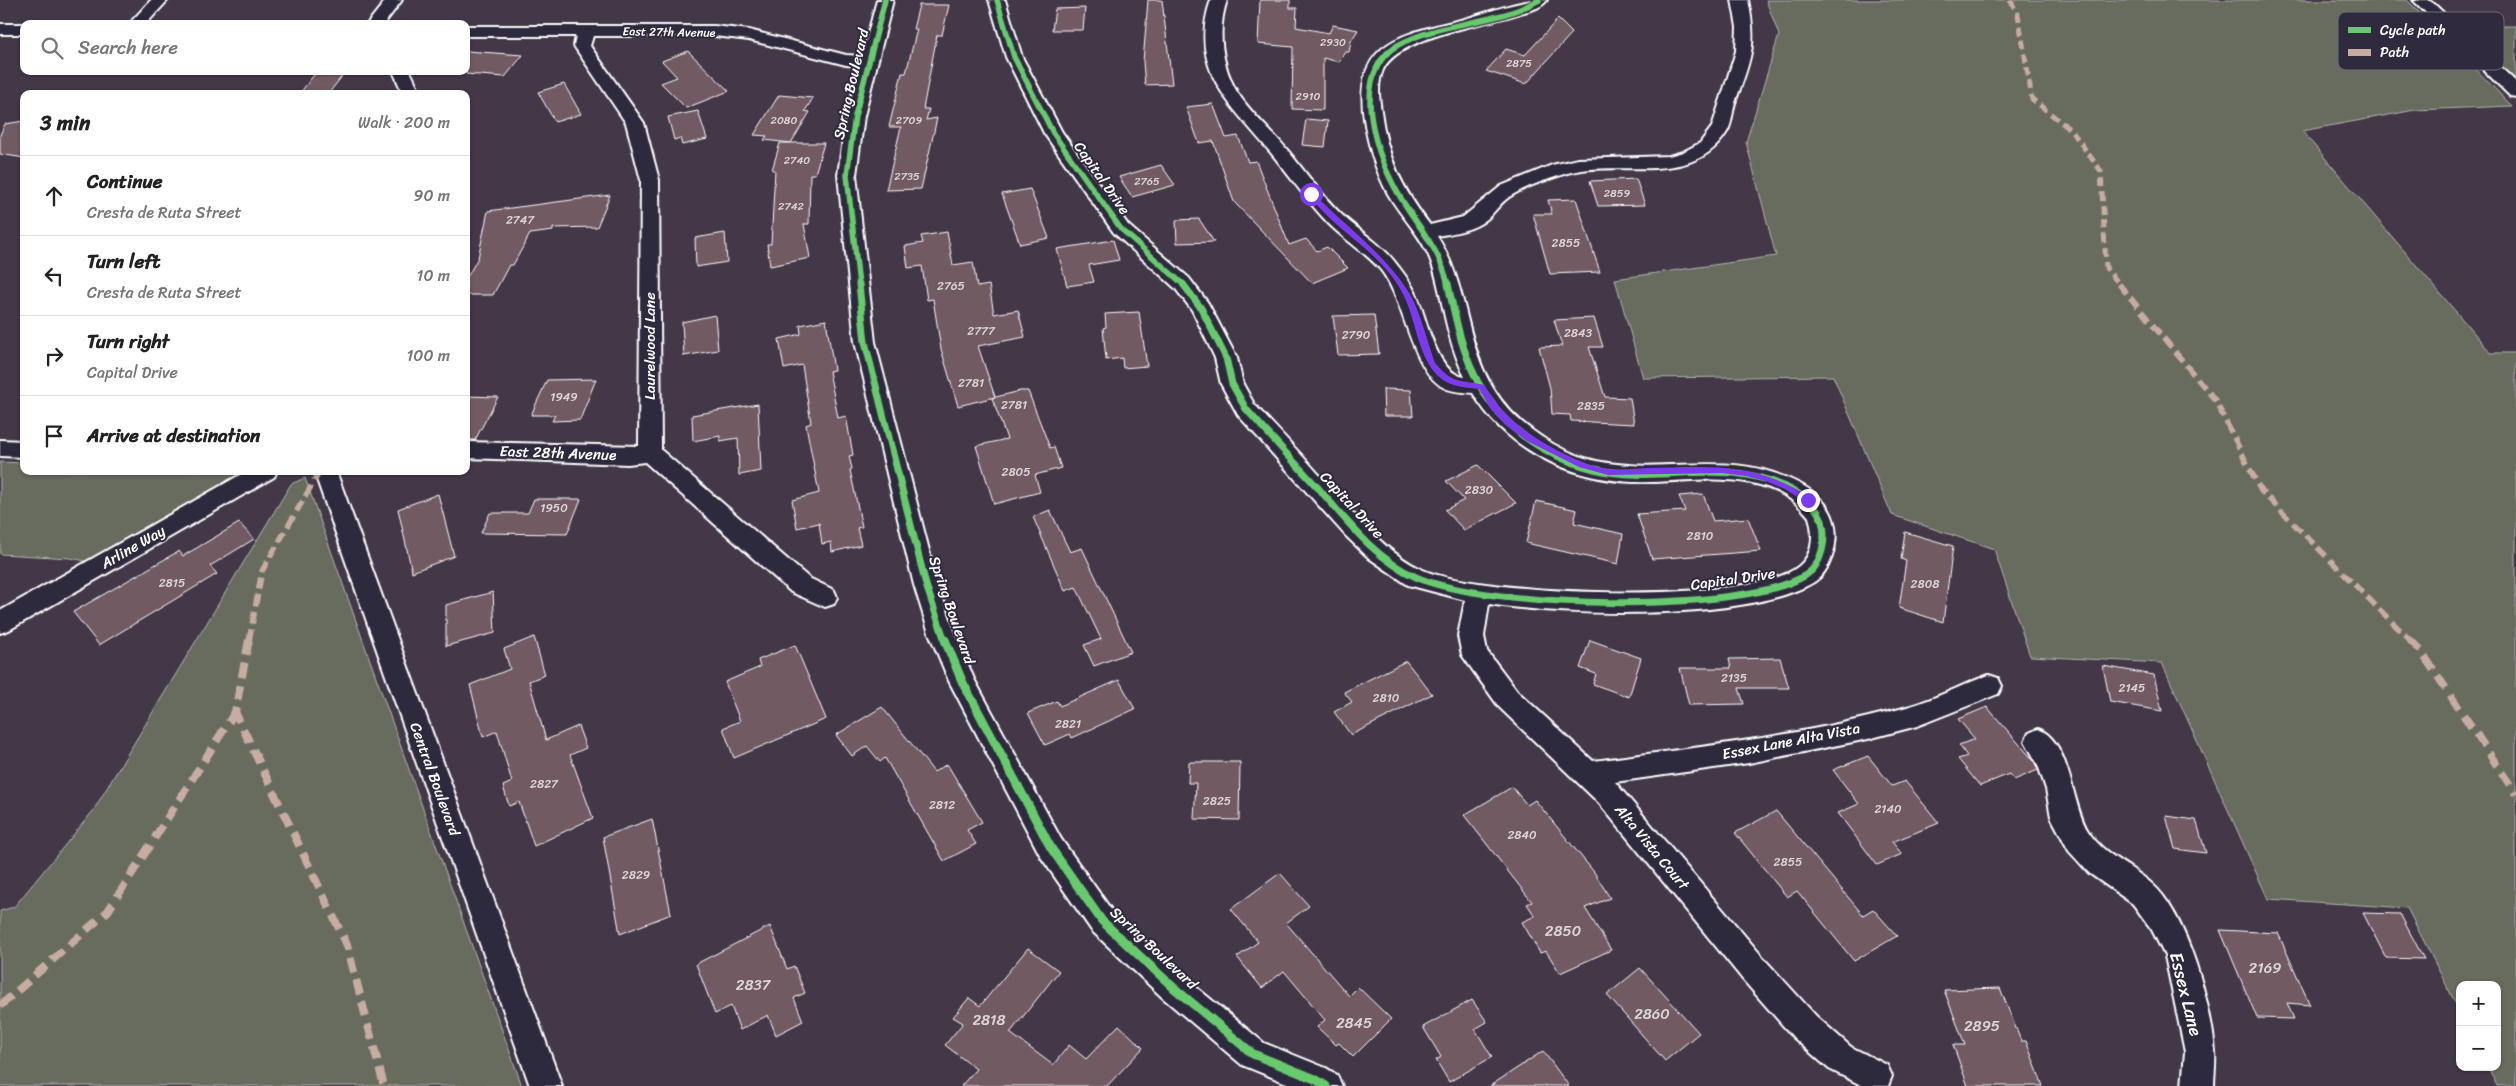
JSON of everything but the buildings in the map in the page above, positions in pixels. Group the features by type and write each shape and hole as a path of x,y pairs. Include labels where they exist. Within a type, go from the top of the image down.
{"street":[{"path":"141,20 160,0"},
{"path":"378,20 394,0"},
{"name":"Spring Boulevard","path":"885,0 855,116 847,175 866,342 926,585 942,633 962,681 1052,848 1102,921 1174,988 1253,1054 1315,1079 1326,1086"},
{"name":"Capital Drive","path":"997,0 1014,57 1053,132 1121,230 1182,282 1201,308 1226,358 1232,384 1246,409 1366,544 1394,565 1421,580 1478,594 1531,599 1612,602 1708,599 1786,586 1808,574 1820,558 1824,535 1820,514 1808,500 1788,487 1768,478 1722,470 1608,472 1572,462 1529,439 1509,423 1494,407 1467,361 1441,259 1386,172 1376,145 1370,97 1371,78 1376,67 1396,47 1412,38 1475,22 1532,4 1539,0"},
{"path":"1219,0 1213,39 1216,61 1229,93 1282,155 1311,194 1336,221 1363,242 1387,265 1406,294 1432,364 1440,374 1453,383 1481,386"},
{"path":"1425,232 1456,226 1476,218 1506,191 1526,180 1564,167 1596,163 1667,162 1692,155 1710,144 1720,131 1727,102 1741,71 1746,39 1740,0"},
{"path":"2421,0 2433,12"},
{"path":"0,29 20,29"},
{"name":"East 27th Avenue","path":"470,31 714,31 756,37 846,60 869,61"},
{"name":"Laurelwood Lane","path":"586,31 582,46 635,124 650,180 650,452"},
{"path":"2493,70 2516,92"},
{"path":"403,75 410,90"},
{"path":"0,448 20,449"},
{"name":"East 28th Avenue","path":"470,450 628,456 650,452"},
{"path":"650,452 800,585 825,597"},
{"name":"Arline Way","path":"0,622 259,475"},
{"name":"Central Boulevard","path":"326,475 546,1086"},
{"name":"Alta Vista Court","path":"1478,594 1471,636 1475,655 1508,699 1609,794 1755,971 1805,1027 1840,1058 1876,1076"},
{"name":"Essex Lane Alta Vista","path":"1588,774 1722,756 1827,736 1907,718 1989,686"},
{"name":"Essex Lane","path":"2038,741 2050,761 2060,789 2066,816 2079,842 2099,864 2143,894 2162,920 2179,953 2200,1052 2198,1086"}],"green space":[{"path":"1766,0 2407,0 2419,12 2338,12 2338,70 2476,70 2512,106 2415,110 2302,131 2491,353 2516,353 2516,1086 2497,1086 2490,1071 2501,1071 2501,981 2456,981 2456,1004 2407,908 2268,899 2162,663 2030,656 1994,549 1892,515 1833,376 1643,378 1615,279 1776,256 1746,142 1779,35"},
{"path":"2504,26 2516,26 2516,81 2504,70"},
{"path":"0,462 20,463 20,475 238,475 86,561 70,558 0,554"},
{"path":"305,478 522,1086 0,1086 0,911 14,907 93,811 291,484"}],"marked path":[{"path":"2010,0 2018,14 2032,99 2071,130 2101,171 2106,268 2215,400 2261,491 2421,651 2516,794"},
{"path":"318,475 262,571 235,712 347,945 384,1086"},
{"path":"0,1006 108,911 235,712"}],"cycle path":[{"path":"885,0 855,116 847,175 865,342 926,585 942,633 962,681 1011,776 1051,848 1102,921 1174,988 1253,1054 1315,1079 1326,1086"},
{"path":"997,0 1014,57 1053,133 1121,229 1182,283 1201,308 1226,358 1232,384 1246,409 1365,541 1389,561 1417,578 1449,588 1496,595 1553,600 1614,602 1676,601 1731,597 1777,588 1806,575 1812,570 1820,556 1824,541 1823,524 1819,513 1799,494 1776,482 1753,475 1730,472 1706,471 1635,474 1594,469 1561,458 1530,441 1504,418 1493,406 1472,370 1438,254 1399,196 1384,166 1374,123 1370,88 1374,70 1386,54 1397,46 1423,35 1492,17 1539,0"}],"route":[{"path":"1311,194 1336,221 1363,242 1387,265 1406,294 1432,364 1440,374 1453,383 1481,386 1494,407 1509,423 1529,439 1555,454 1582,465 1608,472 1640,473 1722,470 1746,473 1768,478 1788,487 1808,500"}]}
